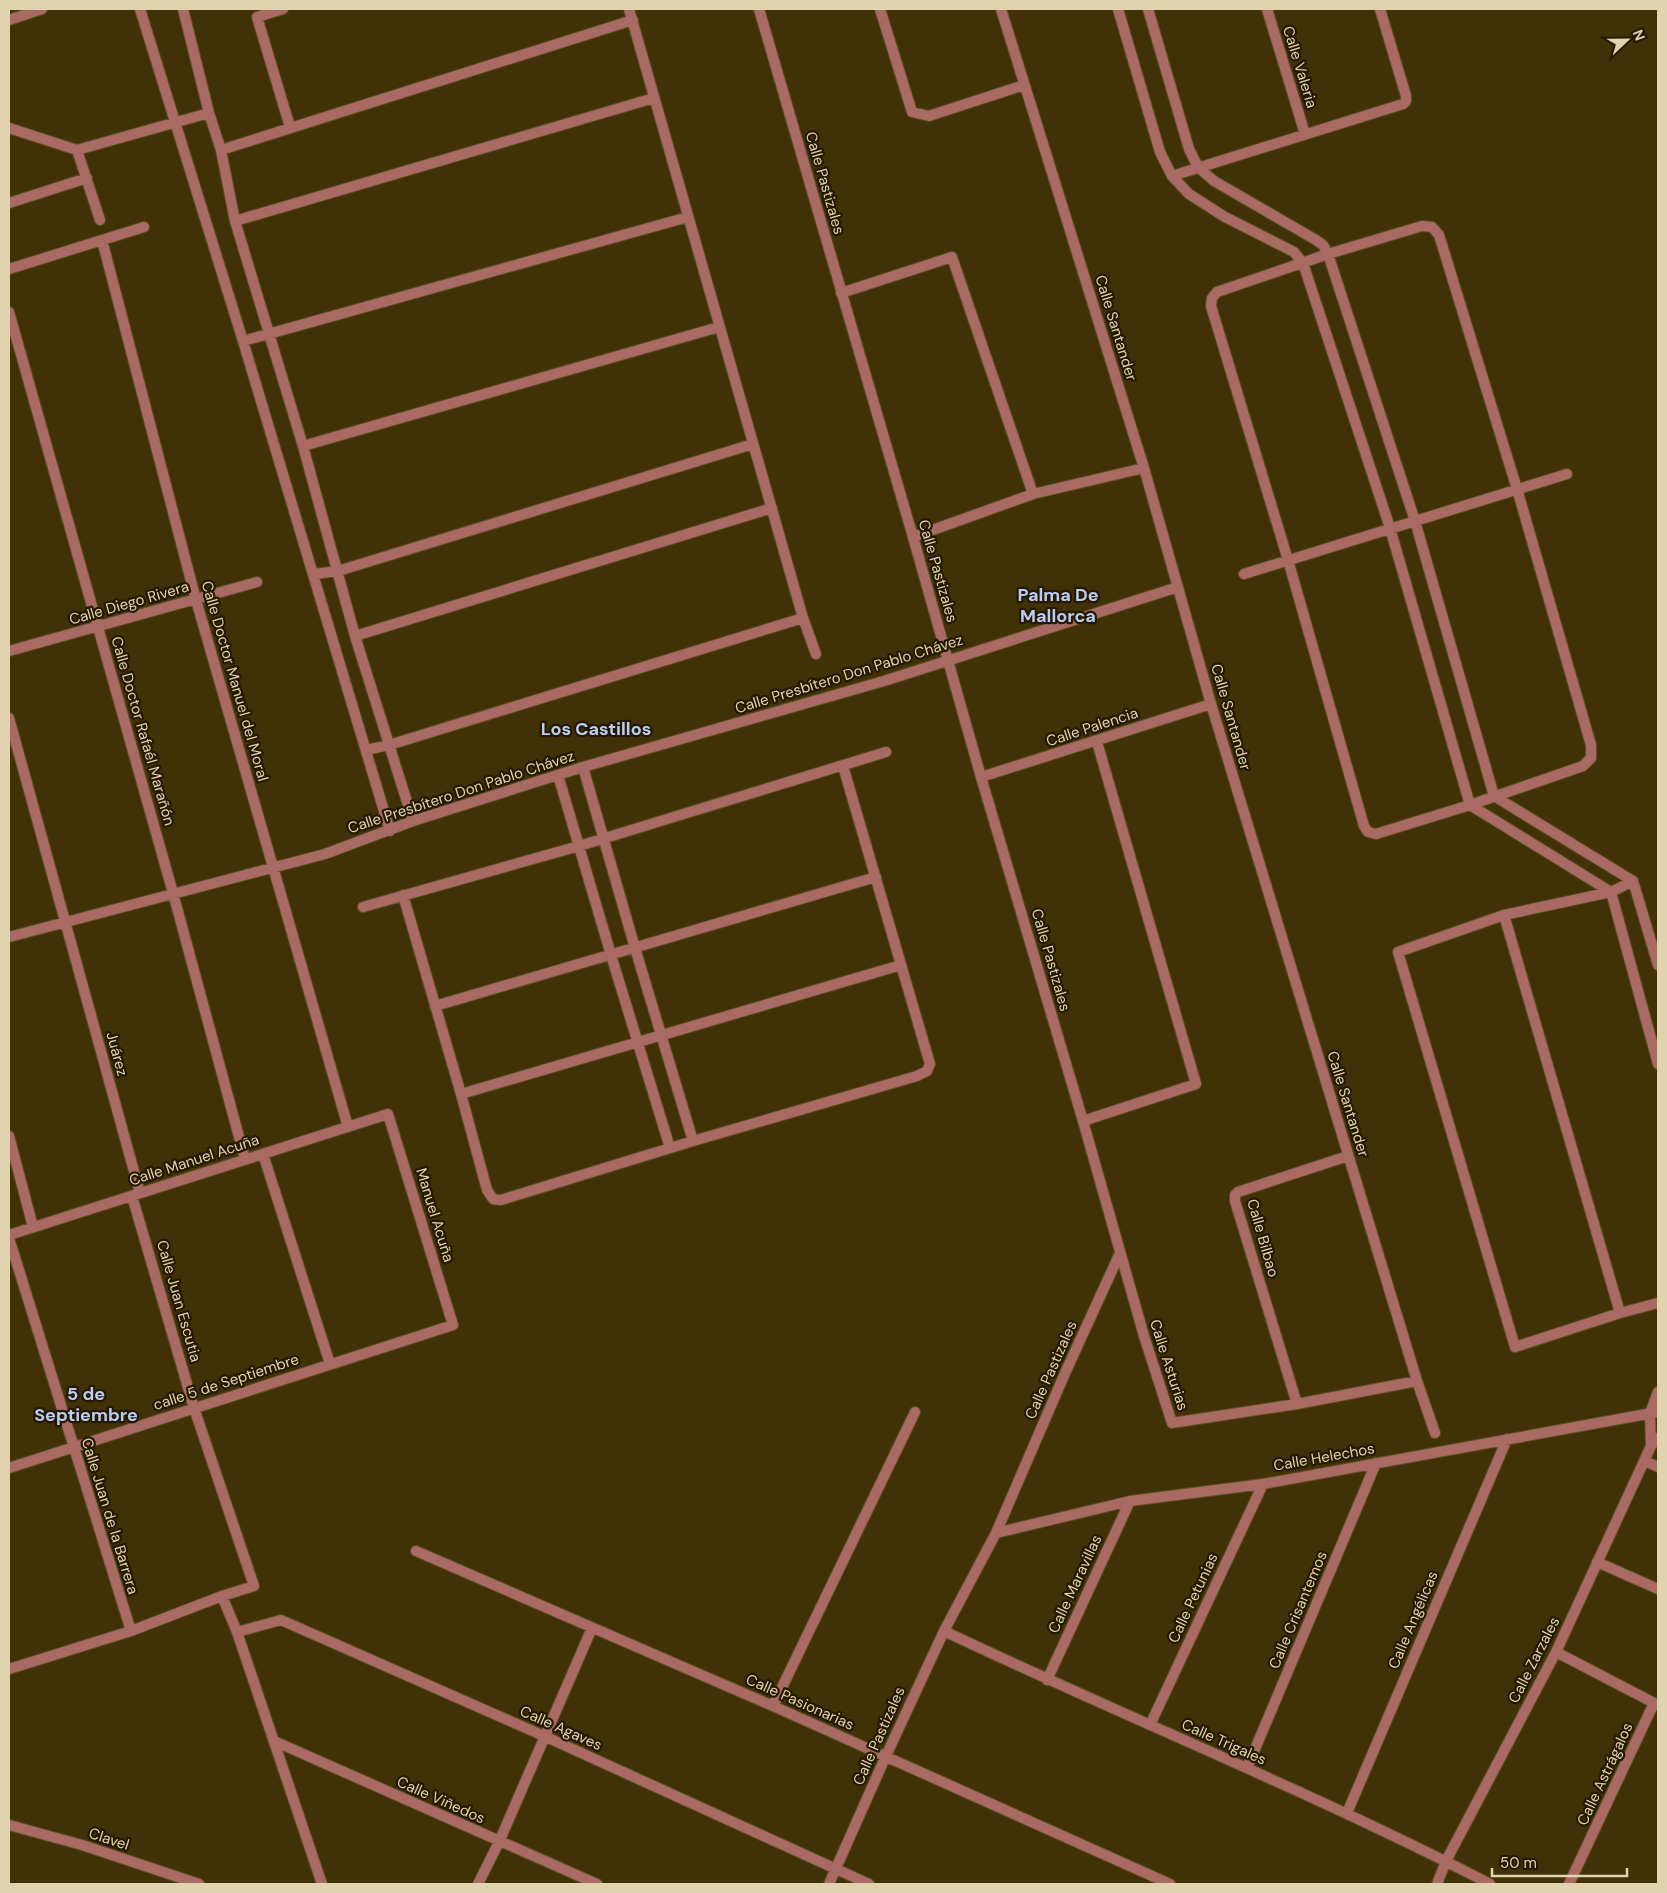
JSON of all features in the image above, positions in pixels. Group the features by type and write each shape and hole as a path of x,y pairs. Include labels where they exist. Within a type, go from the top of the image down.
{"street":[{"path":"9,20 42,9"},
{"path":"140,9 314,574 390,831"},
{"path":"183,9 209,113 221,150 235,221 303,446 355,636 413,821"},
{"path":"283,9 258,17 290,127"},
{"path":"630,9 719,327 803,618 816,654"},
{"name":"Calle Pastizales","path":"759,9 1120,1253 996,1532 944,1631 829,1884"},
{"path":"880,9 912,112 929,116 1024,85"},
{"name":"Calle Santander","path":"1001,9 1144,468 1211,704 1417,1381 1435,1432"},
{"path":"1118,9 1160,152 1172,176 1189,194 1225,217 1294,252 1303,263 1390,528 1470,805 1611,892 1658,1064"},
{"path":"1148,9 1189,149 1198,167 1214,181 1316,240 1323,245 1328,254 1414,521 1494,796 1633,881 1658,965"},
{"name":"Calle Valeria","path":"1268,9 1304,134"},
{"path":"1172,176 1403,104 1406,101 1406,96 1380,9"},
{"path":"221,150 633,20"},
{"path":"235,221 654,98"},
{"path":"9,128 77,150 209,113"},
{"path":"77,150 100,220"},
{"path":"9,203 87,178"},
{"path":"243,341 688,217"},
{"path":"1422,226 1432,227 1439,235 1517,489 1591,745 1591,758 1584,766 1470,805 1376,834 1368,832 1364,826 1288,560 1211,306 1212,298 1217,292 1328,254 1422,226"},
{"path":"9,269 144,227"},
{"name":"Calle Doctor Manuel del Moral","path":"102,240 196,600 348,1127"},
{"path":"841,293 952,257 1033,494"},
{"name":"Calle Doctor Rafaél Marañón","path":"9,312 173,893 245,1159"},
{"path":"303,446 719,327"},
{"path":"314,574 338,571 753,444"},
{"path":"913,537 1033,494 1144,468"},
{"path":"1244,574 1567,474"},
{"path":"355,636 772,508"},
{"name":"Calle Diego Rivera","path":"9,651 98,628 257,582"},
{"name":"Calle Presbítero Don Pablo Chávez","path":"9,937 325,854 413,821 583,767 875,684 1178,587"},
{"path":"366,750 389,745 803,618"},
{"name":"Calle Palencia","path":"981,777 1097,742 1211,704"},
{"name":"Juárez","path":"9,718 65,922 136,1195"},
{"path":"1083,1121 1196,1084 1097,742"},
{"path":"363,907 603,839 886,752"},
{"path":"403,895 461,1094 486,1190 493,1199 501,1200 693,1141 916,1076 927,1071 930,1064 843,766"},
{"path":"583,767 693,1141"},
{"path":"558,775 610,955 670,1148"},
{"path":"435,1006 876,877"},
{"path":"1633,881 1611,892 1504,915 1398,952 1515,1347 1620,1313 1658,1303"},
{"path":"1504,915 1620,1313"},
{"path":"461,1094 901,965"},
{"name":"Calle Manuel Acuña","path":"9,1237 33,1227 388,1114"},
{"name":"Manuel Acuña","path":"388,1114 452,1325"},
{"path":"9,1136 33,1227"},
{"path":"263,1154 330,1364"},
{"name":"Calle Bilbao","path":"1296,1404 1235,1201 1235,1195 1238,1192 1348,1156"},
{"name":"Calle Juan Escutia","path":"136,1195 194,1408 254,1586 222,1596"},
{"name":"Calle Juan de la Barrera","path":"9,1237 131,1631"},
{"name":"Calle Asturias","path":"1120,1253 1172,1423 1296,1404"},
{"name":"calle 5 de Septiembre","path":"9,1468 452,1325"},
{"path":"1296,1404 1417,1381"},
{"path":"1654,1412 1658,1392"},
{"path":"773,1706 915,1412"},
{"name":"Calle Helechos","path":"996,1532 1130,1501 1263,1484 1654,1412"},
{"name":"Calle Zarzales","path":"1437,1884 1446,1861 1556,1652 1645,1461 1651,1446 1654,1412"},
{"name":"Calle Zarzales","path":"1651,1446 1658,1438"},
{"name":"Calle Angélicas","path":"1347,1813 1507,1439"},
{"path":"1645,1461 1658,1467"},
{"name":"Calle Crisantemos","path":"1247,1768 1376,1463"},
{"name":"Calle Petunias","path":"1150,1725 1263,1484"},
{"name":"Calle Maravillas","path":"1047,1680 1130,1501"},
{"name":"Calle Pasionarias","path":"416,1551 773,1706 885,1758 1170,1884"},
{"path":"1597,1562 1658,1588"},
{"path":"9,1669 131,1631 222,1596 237,1632 322,1884"},
{"name":"Calle Agaves","path":"237,1632 281,1620 544,1736 869,1884"},
{"path":"478,1884 499,1842 592,1628"},
{"name":"Calle Trigales","path":"944,1631 1047,1680 1347,1813 1490,1884"},
{"path":"1556,1652 1656,1704"},
{"name":"Calle Astrágalos","path":"1569,1884 1656,1704"},
{"name":"Calle Viñedos","path":"274,1741 597,1884"},
{"name":"Clavel","path":"9,1825 82,1845 199,1884"}],"district":[{"name":"Palma De Mallorca","path":"1058,605"},
{"name":"Los Castillos","path":"596,729"},
{"name":"5 de Septiembre","path":"86,1404"}]}
